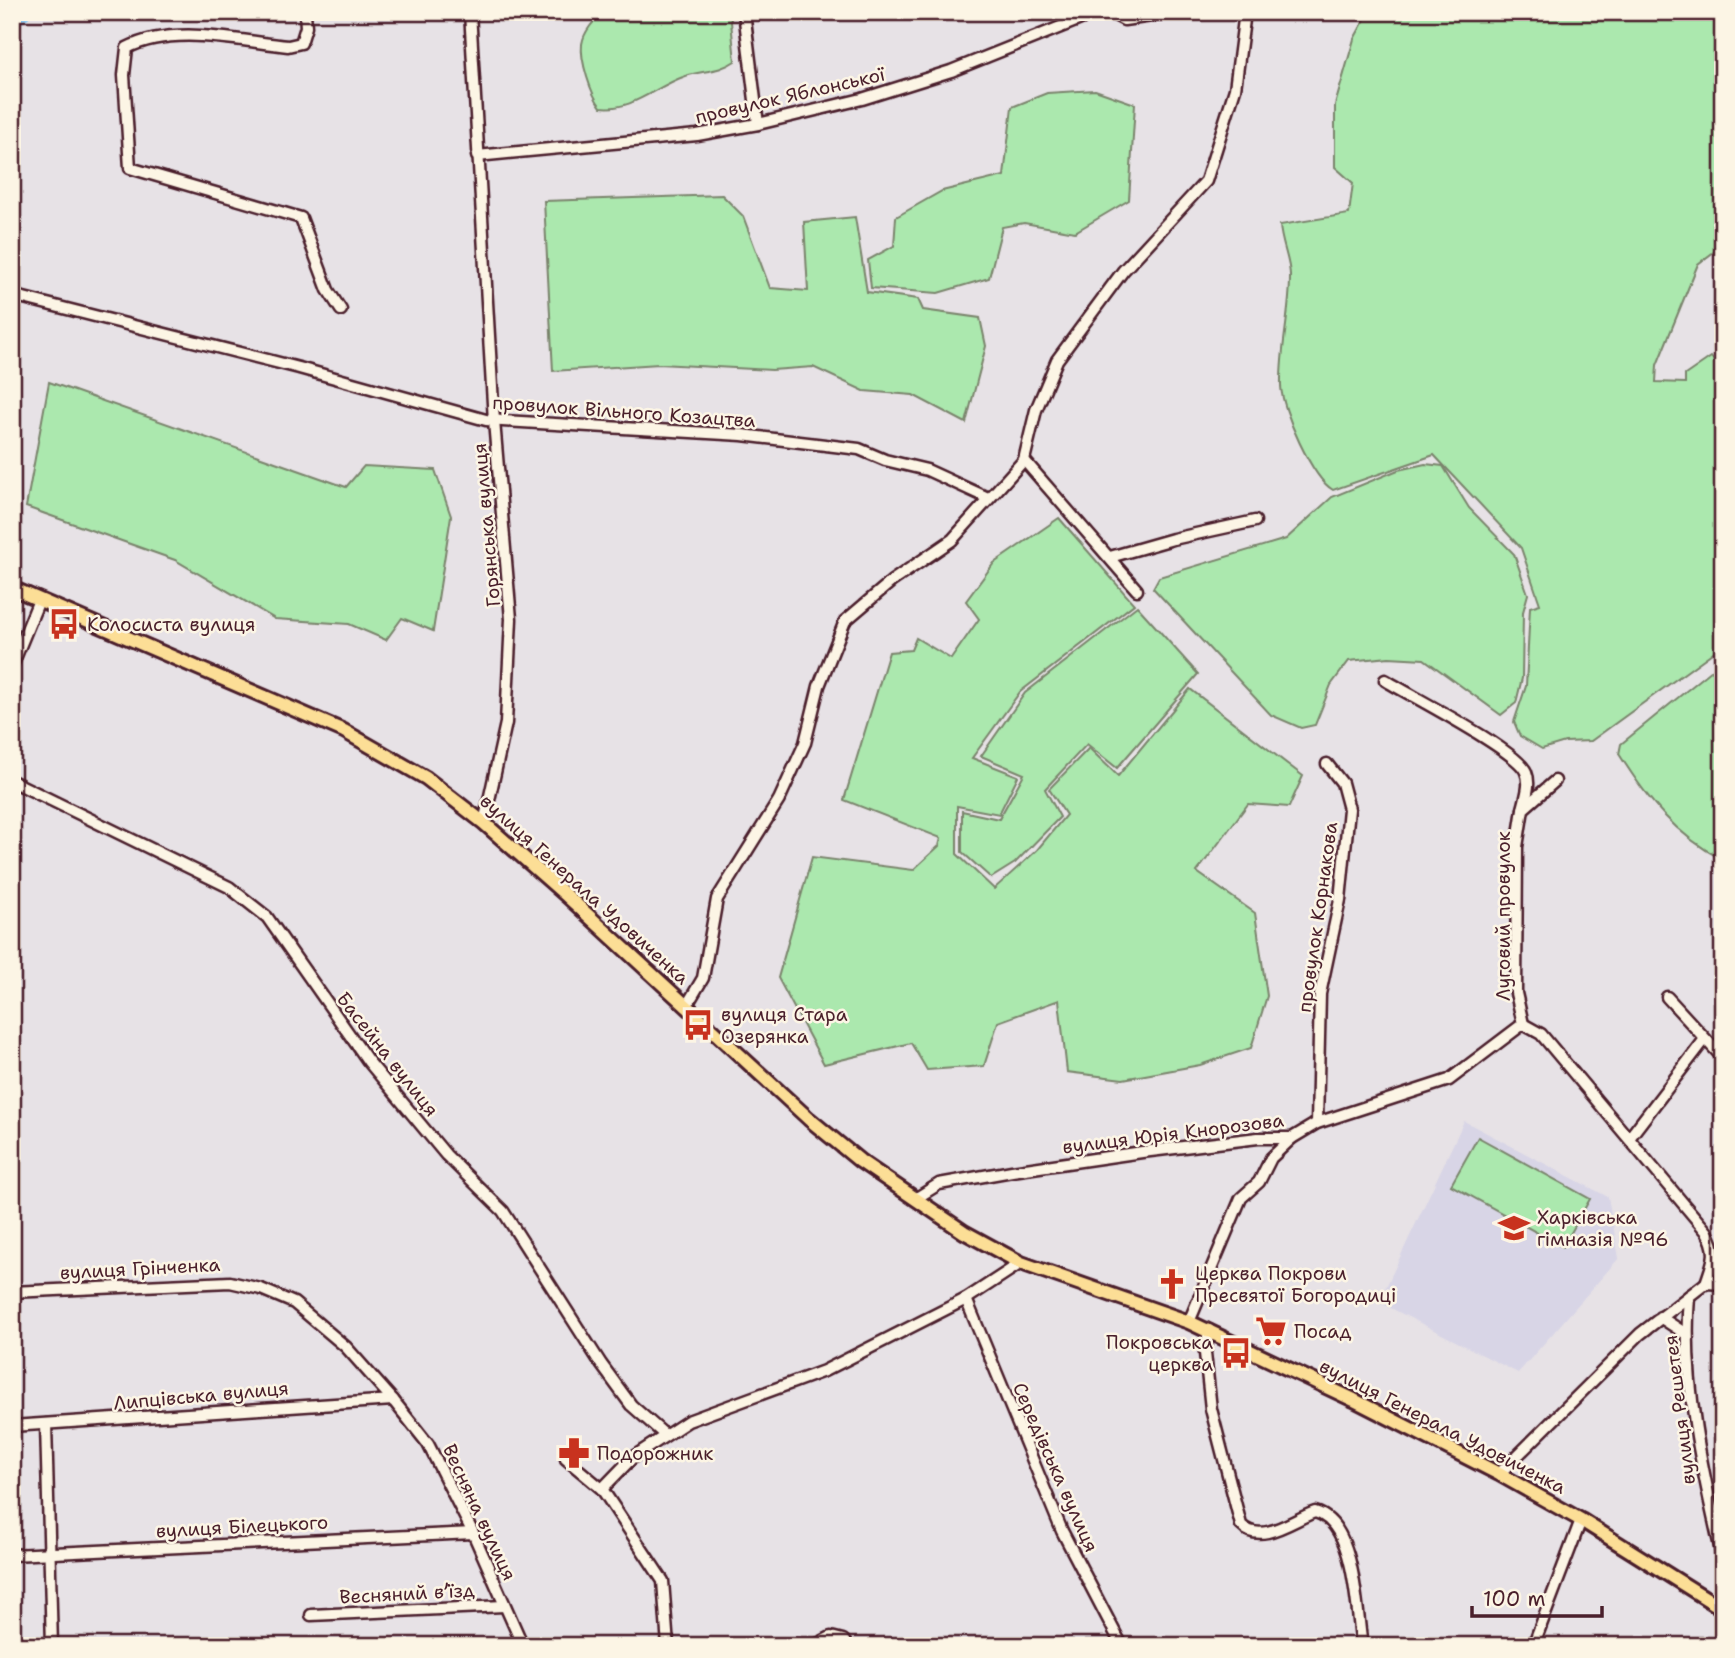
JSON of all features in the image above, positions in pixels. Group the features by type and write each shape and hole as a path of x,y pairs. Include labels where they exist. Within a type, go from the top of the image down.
{"main road":[{"name":"вулиця Генерала Удовиченка","path":"12,588 344,731 426,778 484,824 809,1119 860,1161 964,1232 1021,1263 1209,1330 1499,1474 1581,1520 1723,1609"}],"street":[{"path":"305,12 306,27 301,43 288,46 180,36 140,41 127,48 124,75 130,168 302,218 328,290 341,310"},
{"name":"Горянська вулиця","path":"470,12 494,421 511,619 506,723 484,824"},
{"path":"744,12 758,124"},
{"name":"провулок Яблонської","path":"477,156 697,135 758,124 862,99 951,71 1098,12"},
{"path":"1109,12 1124,20 1180,12"},
{"path":"687,1006 704,978 717,899 779,800 795,766 805,743 819,686 845,621 892,581 952,540 1024,460 1036,410 1057,360 1123,271 1206,181 1235,89 1245,12"},
{"name":"провулок Вільного Козацтва","path":"12,295 494,421 742,435 859,449 885,460 927,470 988,498"},
{"path":"1024,460 1137,590"},
{"path":"1110,557 1172,539 1255,522"},
{"path":"12,666 38,600"},
{"path":"1385,680 1459,725 1498,743 1525,769 1529,783 1523,810"},
{"name":"провулок Корнакова","path":"1317,1123 1320,994 1340,900 1349,809 1342,783 1327,764"},
{"name":"Басейна вулиця","path":"12,781 229,887 267,917 368,1061 446,1155 503,1211 601,1364 631,1405 665,1435"},
{"name":"Луговий провулок","path":"1523,1024 1516,993 1517,847 1523,810 1555,781"},
{"path":"1667,997 1723,1058"},
{"path":"1499,1474 1660,1317 1706,1283 1719,1259 1707,1231 1630,1137 1541,1034 1523,1024"},
{"name":"вулиця Юрія Кнорозова","path":"915,1199 939,1184 1025,1169 1258,1138 1292,1138 1317,1123 1449,1080 1523,1024"},
{"path":"1630,1137 1705,1039"},
{"path":"1189,1322 1241,1198 1259,1182 1271,1158 1292,1138"},
{"path":"602,1489 634,1457 688,1421 824,1371 965,1299 1021,1263"},
{"name":"вулиця Грінченка","path":"12,1292 230,1282 261,1289 294,1303 346,1347 393,1400"},
{"path":"1706,1283 1723,1284"},
{"name":"вулиця Решетея","path":"1689,1296 1686,1334 1700,1463 1723,1560"},
{"name":"Середівська вулиця","path":"965,1299 1062,1531 1122,1646"},
{"path":"1660,1317 1686,1334"},
{"path":"1209,1330 1205,1353 1211,1409 1241,1525 1256,1533 1271,1530 1315,1512 1332,1520 1341,1534 1349,1560 1362,1646"},
{"name":"Липцівська вулиця","path":"12,1426 393,1400"},
{"name":"Весняна вулиця","path":"393,1400 428,1444 473,1533 523,1646"},
{"path":"46,1424 52,1646"},
{"path":"566,1459 602,1489 663,1581 668,1646"},
{"path":"1533,1646 1581,1520"},
{"name":"вулиця Білецького","path":"12,1555 473,1533"},
{"name":"Весняний вʼїзд","path":"311,1615 504,1606"},
{"path":"814,1646 831,1637 843,1640 848,1646"}],"shaded area":[{"name":"Харківська гімназія №96","path":"1464,1121 1608,1197 1619,1258 1518,1373 1379,1302"}],"green space":[{"path":"603,12 730,12 735,61 722,68 673,81 633,102 601,107 584,68 582,44 587,31"},
{"path":"1369,12 1723,12 1723,245 1698,264 1657,365 1656,382 1685,383 1685,375 1711,357 1723,372 1723,645 1591,741 1565,742 1542,749 1520,736 1514,722 1526,686 1530,607 1540,604 1521,548 1434,455 1333,490 1316,472 1287,411 1281,386 1281,372 1290,272 1280,225 1349,214 1353,183 1335,167 1335,105 1354,39"},
{"path":"1095,90 1135,104 1129,200 1075,232 1024,223 1002,227 989,278 938,293 871,288 868,260 894,246 896,217 942,191 1004,176 1012,107 1047,93"},
{"path":"722,195 743,216 770,288 808,291 804,222 855,217 867,292 918,299 923,310 980,318 986,346 966,423 913,395 864,391 813,367 772,370 659,364 553,371 544,201"},
{"path":"49,382 346,487 364,466 435,470 451,516 433,631 402,618 386,640 349,624 275,619 175,560 26,507"},
{"path":"1425,464 1443,466 1469,508 1514,554 1528,594 1523,612 1522,678 1516,703 1501,715 1424,659 1389,657 1349,661 1331,685 1315,725 1301,728 1271,715 1153,588 1159,577 1286,539 1332,497 1398,470"},
{"path":"1059,518 1134,604 1020,692 972,758 1018,776 999,814 957,806 957,854 994,889 1037,850 1066,815 1049,789 1089,748 1118,776 1190,689 1303,776 1289,807 1248,804 1197,872 1255,913 1267,996 1251,1048 1200,1065 1123,1079 1067,1072 1059,1000 998,1022 984,1066 927,1070 911,1043 824,1064 778,978 812,857 913,870 939,846 941,838 844,800 889,652 911,650 916,638 951,659 979,619 966,601 994,563"},
{"path":"1137,606 1198,674 1117,768 1087,744 1045,789 1060,817 1015,863 991,878 962,852 962,811 999,819 1024,774 981,756 1025,693"},
{"path":"1723,661 1723,860 1690,839 1663,814 1619,754 1621,744"},
{"path":"1478,1137 1590,1199 1563,1247 1451,1185"}],"waterway":[{"path":"12,21 23,12"}],"place":[{"name":"Колосиста вулиця","path":"64,624"},
{"name":"вулиця Стара Озерянка","path":"698,1025"},
{"name":"Харківська гімназія №96","path":"1514,1228"},
{"name":"Церква Покрови Пресвятої Богородиці","path":"1172,1284"},
{"name":"Посад","path":"1271,1331"},
{"name":"Покровська церква","path":"1236,1353"},
{"name":"Подорожник","path":"574,1453"}]}
